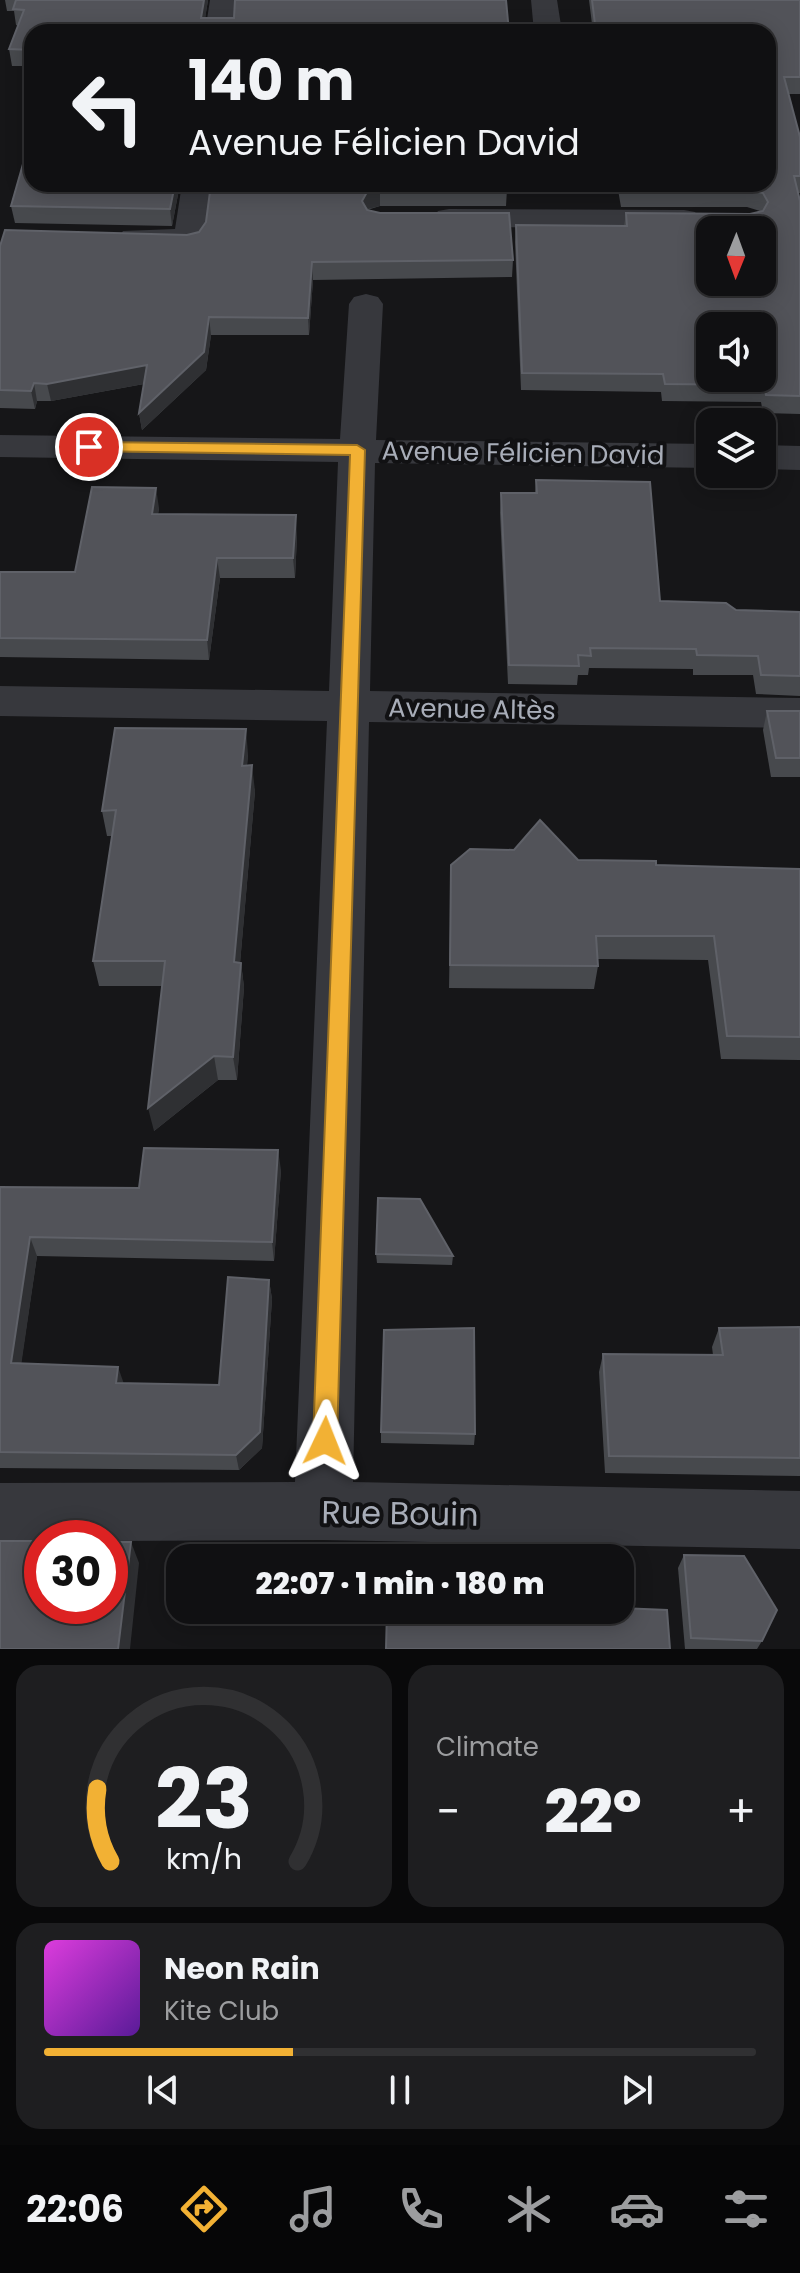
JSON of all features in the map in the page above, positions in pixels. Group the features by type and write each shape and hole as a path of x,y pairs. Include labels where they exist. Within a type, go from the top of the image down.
{"street":[{"path":"220,24 223,0"},
{"path":"544,0 547,24"},
{"path":"110,238 189,239 196,192"},
{"path":"566,192 569,218"},
{"path":"412,218 696,219"},
{"path":"323,1511 357,450 366,304"},
{"name":"Avenue Félicien David","path":"0,446 696,456"},
{"path":"776,457 800,458"},
{"name":"Avenue Altès","path":"0,701 800,713"},
{"name":"Rue Bouin","path":"0,1512 323,1511 800,1520"}],"building":[{"path":"16,0 204,0 201,18 234,18 235,0 506,0 508,24 24,24 24,50 9,49 24,10 13,9"},
{"path":"592,0 800,0 800,77 784,77 800,137 800,176 794,176 800,201 800,396 766,395 765,392 776,392 776,312 696,312 696,384 665,384 663,374 522,373 516,225 627,226 626,213 750,214 763,211 768,202 763,193 759,192 776,192 776,24 595,24"},
{"path":"24,160 24,192 173,192 170,209 11,206"},
{"path":"210,192 367,192 362,201 367,210 380,213 509,213 513,260 312,262 308,318 209,317 204,352 139,413 147,365 47,384 34,383 31,391 0,390 0,246 5,230 187,235 199,232 206,222"},
{"path":"536,480 650,482 660,601 726,603 736,610 800,612 800,676 761,675 758,656 697,655 696,649 590,648 591,656 578,655 579,666 509,665 501,493 537,493"},
{"path":"92,487 156,488 152,514 296,515 293,558 217,558 207,640 0,638 0,572 75,572"},
{"path":"767,711 800,711 800,758 776,758"},
{"path":"115,728 246,729 242,766 252,765 234,962 241,963 233,1057 214,1056 148,1108 165,961 93,961 116,810 102,811"},
{"path":"540,820 578,860 800,869 800,1037 727,1036 714,936 596,936 598,966 450,965 451,865 470,849 514,850"},
{"path":"144,1148 278,1150 272,1242 30,1237 11,1363 118,1367 116,1383 219,1385 228,1277 269,1280 260,1432 236,1455 0,1452 0,1187 139,1188"},
{"path":"378,1198 420,1199 453,1256 376,1254"},
{"path":"800,1327 800,1458 609,1456 603,1354 723,1355 719,1328"},
{"path":"474,1328 475,1434 381,1432 384,1330"},
{"path":"0,1541 24,1541 24,1624 121,1624 118,1649 0,1649"},
{"path":"684,1555 744,1556 777,1610 762,1641 691,1638"},
{"path":"634,1609 667,1610 670,1649 386,1649 387,1624 634,1624"}],"route":[{"path":"89,447 357,450 325,1441"}]}
